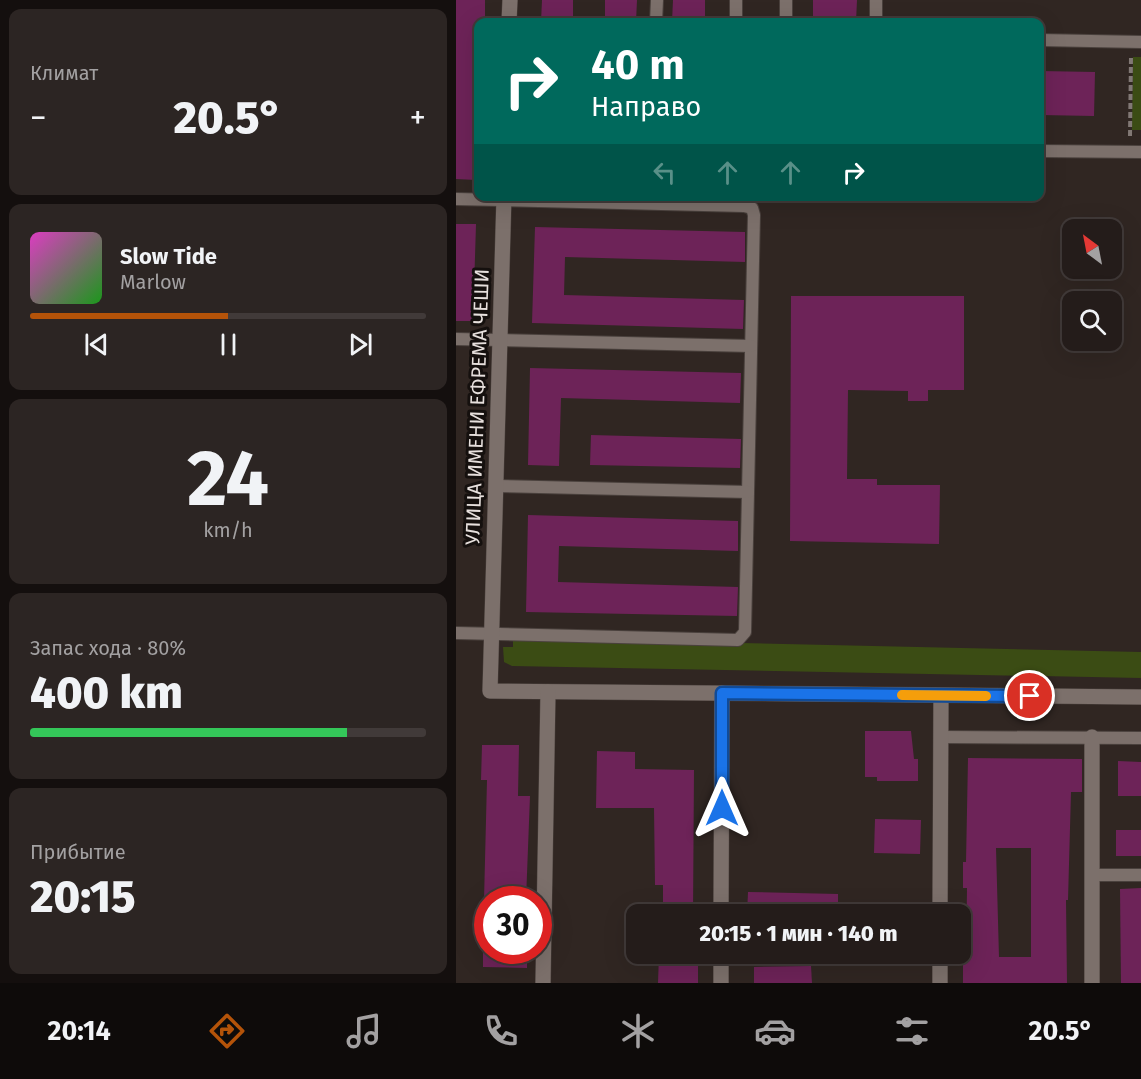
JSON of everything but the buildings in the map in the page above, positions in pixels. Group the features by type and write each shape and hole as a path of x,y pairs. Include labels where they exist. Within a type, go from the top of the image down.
{"street":[{"path":"509,18 510,0"},
{"name":"УЛИЦА ИМЕНИ ЕФРЕМА ЧЕШИ","path":"504,201 490,691 548,692"},
{"path":"543,983 548,692 1141,697"},
{"path":"721,904 722,693"},
{"path":"940,904 941,696"},
{"path":"1092,737 1092,983"},
{"path":"720,983 721,964"},
{"path":"940,964 940,983"}],"lane":[{"path":"656,18 657,0"},
{"path":"736,0 736,18"},
{"path":"786,0 786,18"},
{"path":"876,0 876,18"},
{"path":"1044,40 1136,42"},
{"path":"1044,151 1135,152"},
{"path":"456,199 474,199"},
{"path":"456,633 738,640 745,632 754,215 752,208 744,206 666,201"},
{"path":"456,339 751,346"},
{"path":"496,486 748,492"},
{"path":"941,737 1141,738"},
{"path":"1092,875 1141,875"}],"path":[{"path":"1135,152 1136,42"}],"green space":[{"path":"1133,57 1141,57 1141,130 1132,130"},
{"path":"513,638 1141,652 1141,678 512,666 504,662 503,647 513,647"}],"slow traffic":[{"path":"902,695 986,696"}],"route":[{"path":"722,808 722,693 1030,696"}]}
